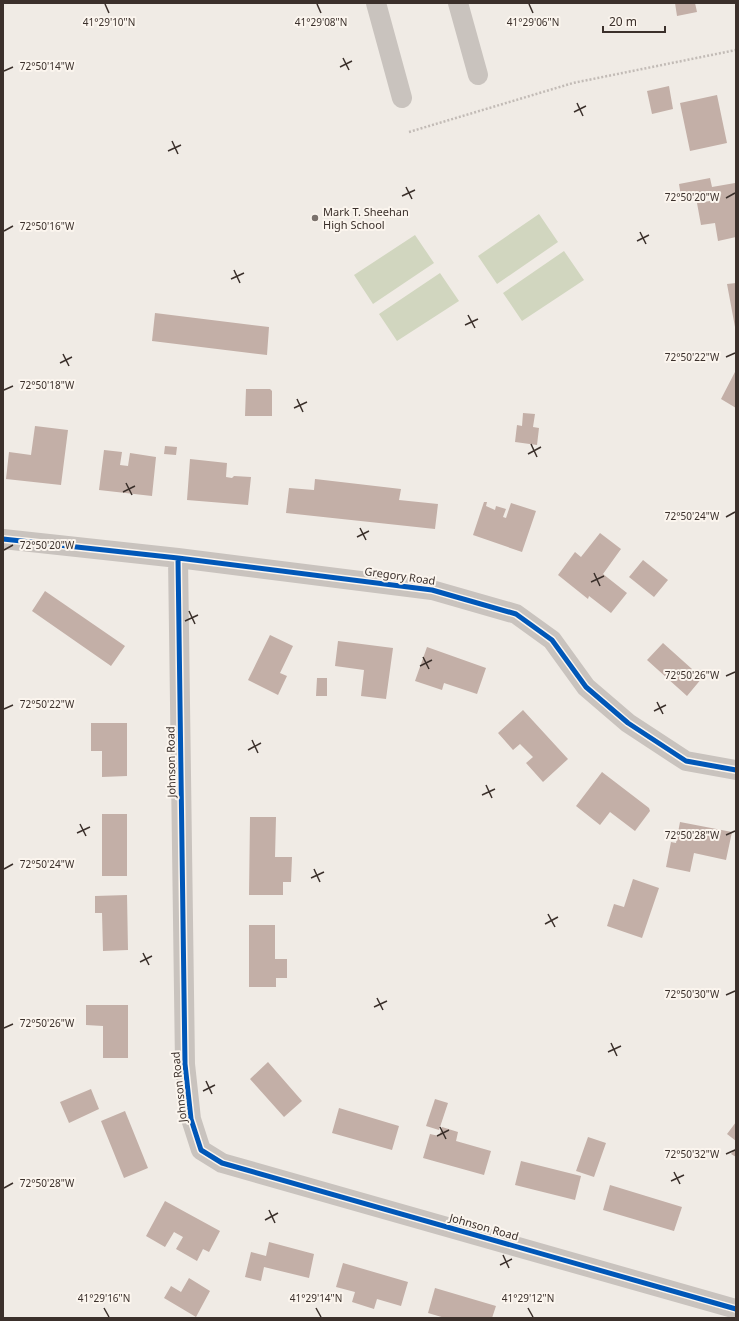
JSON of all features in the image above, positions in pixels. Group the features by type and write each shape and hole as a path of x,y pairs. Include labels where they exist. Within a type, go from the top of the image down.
{"street":[{"path":"376,3 402,98"},
{"path":"458,3 478,76"},
{"name":"Gregory Road","path":"3,539 178,558 432,590 516,614 552,640 586,687 628,723 686,761 736,770"},
{"name":"Johnson Road","path":"178,558 185,1064 191,1119 201,1150 222,1163 736,1309"}],"path":[{"path":"409,132 573,83 736,50"}],"green space":[{"path":"539,214 558,242 497,284 478,256"},
{"path":"415,235 434,263 373,304 354,275"},
{"path":"564,251 584,280 522,321 503,293"},
{"path":"440,273 459,301 397,341 379,314"}],"building":[{"path":"675,3 695,3 697,12 677,16"},
{"path":"669,86 673,109 652,114 647,91"},
{"path":"717,95 727,143 690,151 680,103"},
{"path":"710,178 712,187 735,183 736,237 718,241 715,223 701,225 697,203 710,201 710,197 682,202 679,184"},
{"path":"736,283 736,326 735,327 727,284"},
{"path":"155,313 269,327 267,355 152,341"},
{"path":"736,370 736,408 721,399"},
{"path":"246,389 270,389 272,391 272,416 245,416"},
{"path":"523,413 535,414 533,427 539,428 537,445 515,442 517,425 522,426"},
{"path":"35,426 68,430 61,485 6,479 9,452 31,455"},
{"path":"165,446 177,447 176,455 164,454"},
{"path":"104,450 122,452 120,465 128,466 130,453 156,457 152,496 99,490"},
{"path":"190,459 227,463 226,477 251,477 248,505 187,500"},
{"path":"315,479 401,489 399,500 438,504 435,529 286,513 289,488 314,490"},
{"path":"484,502 487,502 486,506 495,510 496,506 506,509 503,517 506,518 511,503 536,511 522,552 473,535"},
{"path":"600,533 621,549 603,574 627,593 611,613 589,596 588,599 558,575 575,552 581,557"},
{"path":"643,560 668,580 654,597 629,577"},
{"path":"45,591 125,646 111,666 32,611"},
{"path":"270,635 293,646 280,673 287,676 278,695 248,680"},
{"path":"338,641 393,648 386,699 361,696 364,670 335,666"},
{"path":"663,643 702,678 687,696 647,660"},
{"path":"427,647 486,668 477,694 444,683 442,690 415,681"},
{"path":"317,678 327,678 327,696 316,696"},
{"path":"523,710 568,759 543,782 526,763 533,757 520,744 513,750 498,733"},
{"path":"91,723 127,723 127,776 102,777 102,751 91,751"},
{"path":"602,772 649,808 650,811 635,831 610,812 600,825 576,806"},
{"path":"102,814 127,814 127,876 102,876"},
{"path":"250,817 276,817 275,857 292,857 291,882 283,882 283,895 249,895"},
{"path":"680,822 732,832 726,860 694,853 690,872 666,867 671,842 676,843"},
{"path":"633,879 659,888 642,938 607,926 614,904 624,907"},
{"path":"127,895 128,950 103,951 102,913 95,913 95,896"},
{"path":"249,925 275,925 275,959 287,959 287,978 276,978 276,987 249,987"},
{"path":"86,1005 128,1005 128,1058 103,1058 103,1026 86,1025"},
{"path":"268,1062 302,1101 284,1117 250,1079"},
{"path":"91,1089 99,1109 69,1123 60,1102"},
{"path":"435,1099 448,1103 439,1130 426,1126"},
{"path":"339,1108 399,1126 392,1150 332,1133"},
{"path":"125,1111 148,1168 124,1178 101,1121"},
{"path":"736,1122 736,1141 727,1134"},
{"path":"442,1127 458,1132 456,1141 491,1151 484,1175 423,1158 430,1134 439,1136"},
{"path":"588,1137 606,1143 594,1177 576,1171"},
{"path":"736,1147 736,1157 731,1154"},
{"path":"521,1161 581,1176 575,1200 515,1185"},
{"path":"610,1185 682,1207 674,1231 603,1210"},
{"path":"165,1201 220,1231 209,1252 203,1249 197,1261 176,1249 183,1237 174,1232 165,1247 146,1236"},
{"path":"269,1242 314,1254 309,1278 264,1267 261,1281 245,1277 251,1252 266,1256"},
{"path":"343,1263 408,1282 401,1306 377,1299 374,1309 352,1302 355,1292 336,1287"},
{"path":"189,1278 210,1291 196,1317 164,1298 171,1286 181,1292"},
{"path":"435,1288 496,1306 492,1318 445,1318 428,1313"}],"cycle path":[{"path":"3,539 178,558 432,590 516,614 552,640 586,687 628,723 686,761 736,770"},
{"path":"178,558 185,1064 191,1119 201,1150 222,1163 736,1309"}],"place":[{"name":"Mark T. Sheehan High School","path":"315,218"}]}
